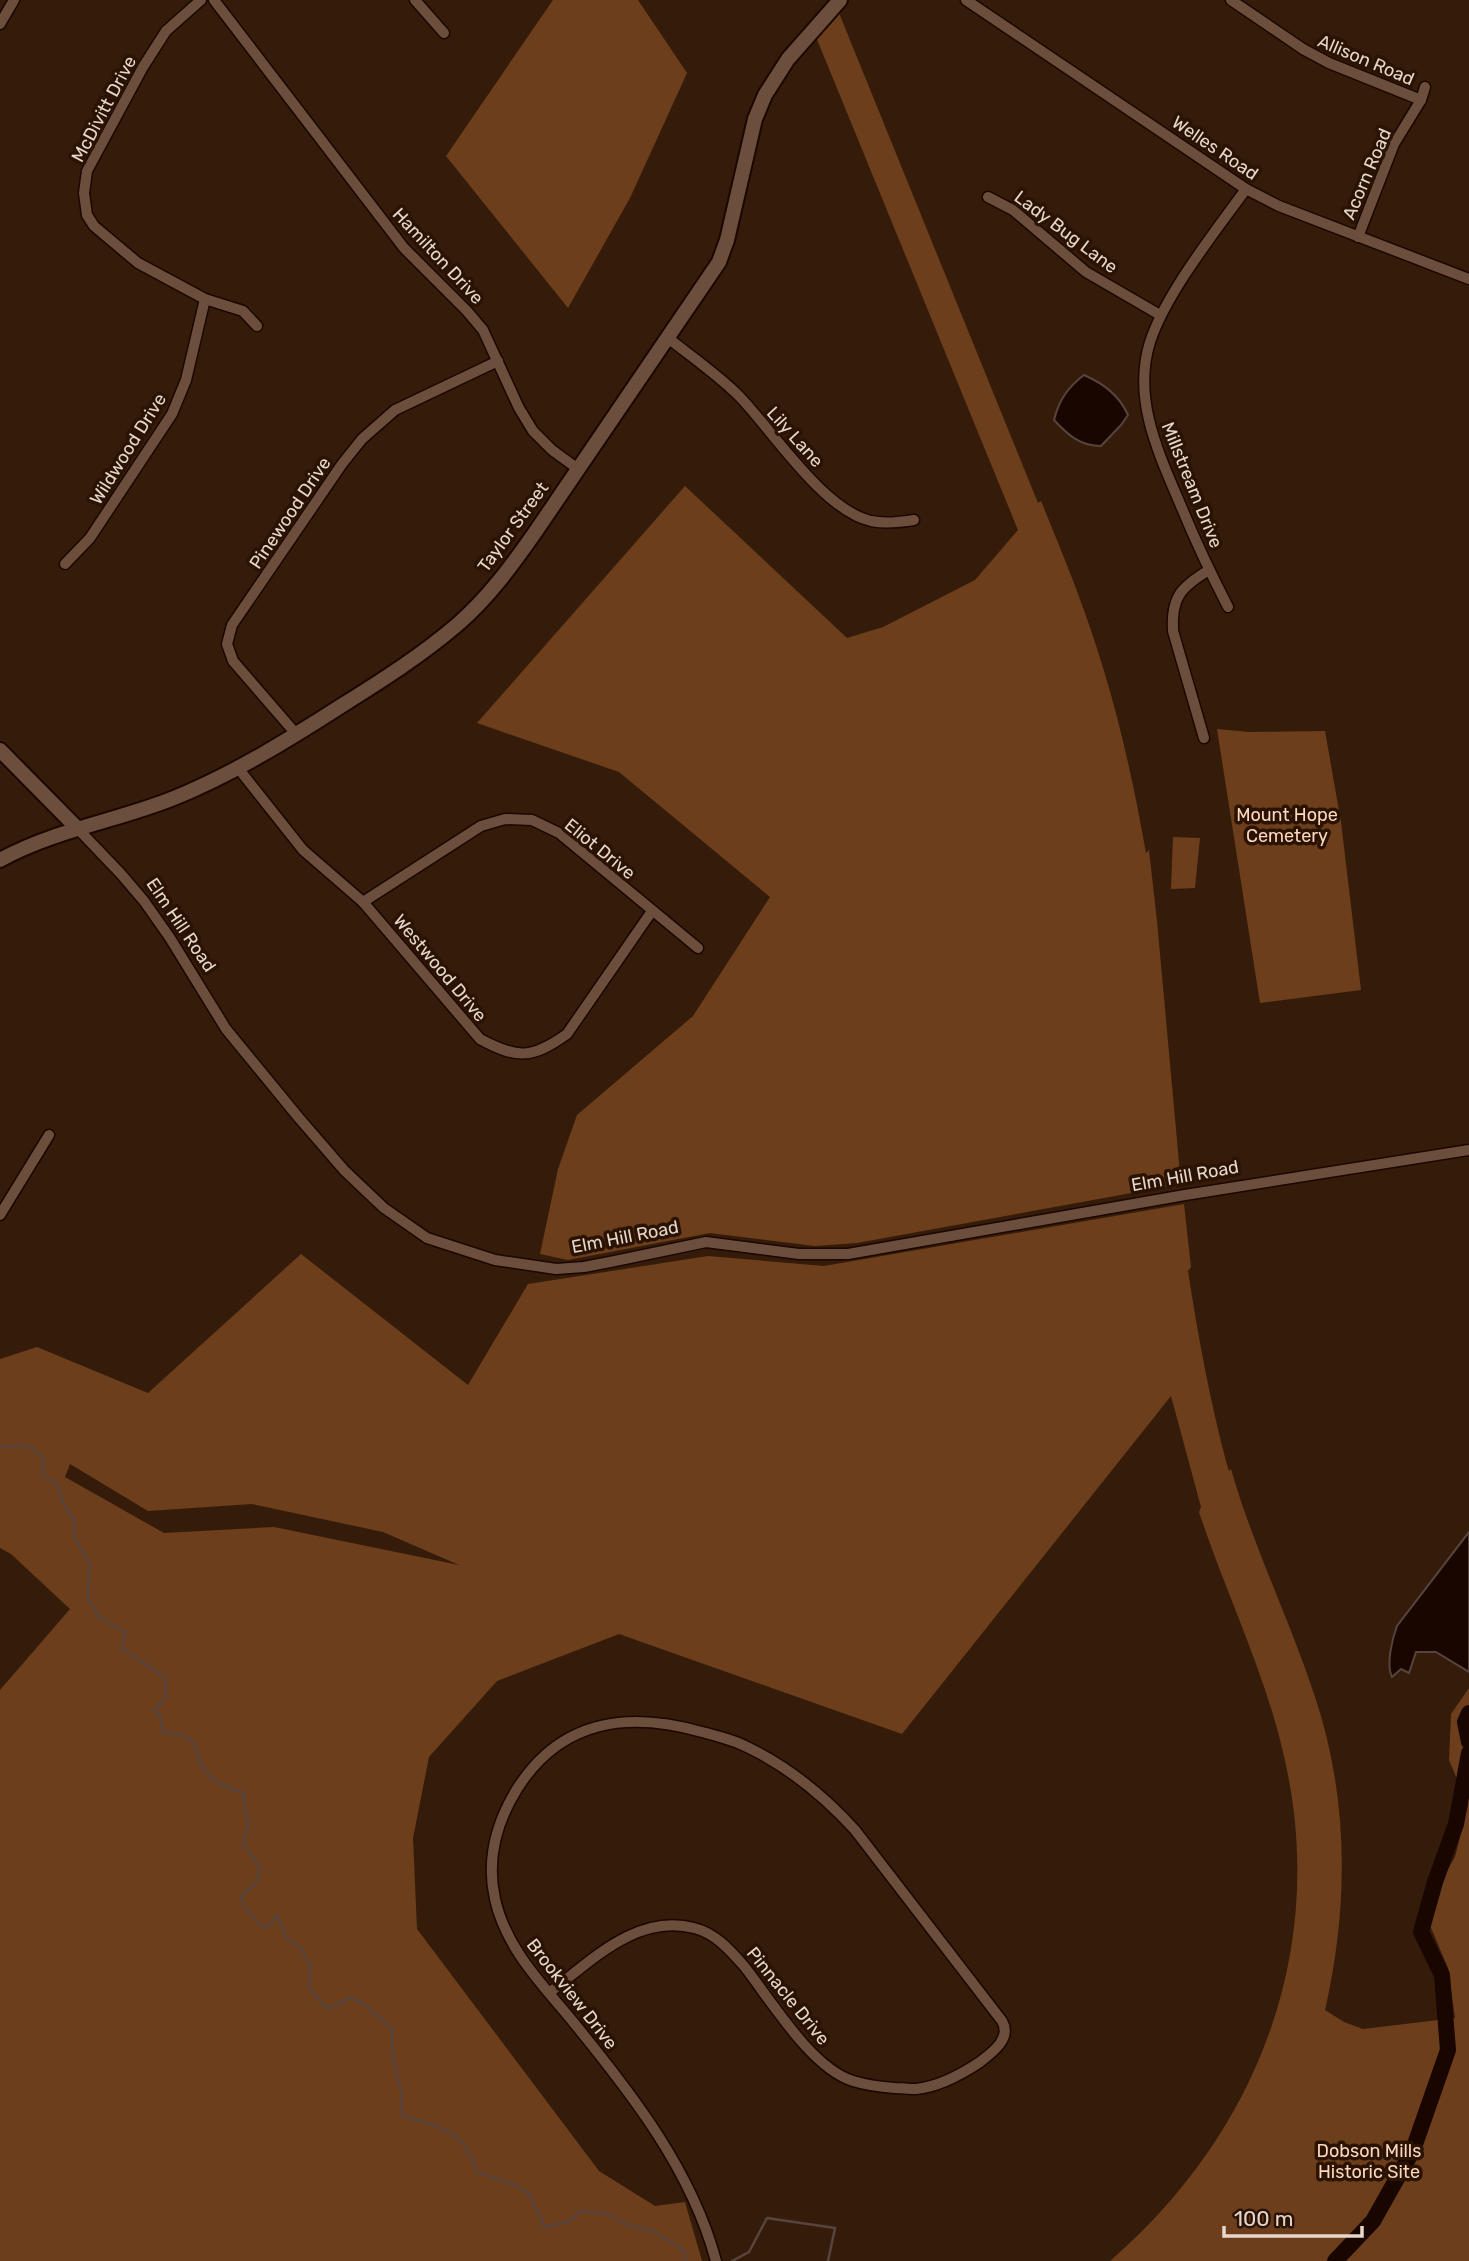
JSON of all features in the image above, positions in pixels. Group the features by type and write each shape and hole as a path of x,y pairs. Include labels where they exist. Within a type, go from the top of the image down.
{"street":[{"path":"0,24 14,0"},
{"name":"McDivitt Drive","path":"201,0 166,31 143,67 88,171 84,193 87,215 94,226 138,263 205,299 243,311 257,326"},
{"name":"Hamilton Drive","path":"214,0 404,248 467,310 483,330 519,408 533,431 552,450 578,469"},
{"path":"415,0 444,33"},
{"name":"Taylor Street","path":"0,860 16,851 78,829 157,805 238,768 377,683 459,623 511,566 719,262 727,240 755,119 765,95 788,59 840,0"},
{"name":"Welles Road","path":"966,0 1246,189 1279,206 1469,279"},
{"name":"Allison Road","path":"1231,0 1303,49 1329,63 1421,100"},
{"name":"Acorn Road","path":"1358,237 1394,144 1421,100 1425,87"},
{"name":"Millstream Drive","path":"1228,607 1209,570 1152,435 1145,402 1144,372 1149,344 1160,315 1246,189"},
{"name":"Lady Bug Lane","path":"988,197 1013,209 1086,272 1160,315"},
{"name":"Wildwood Drive","path":"65,564 90,538 172,414 186,380 205,299"},
{"name":"Lily Lane","path":"668,338 738,395 803,472 853,514 870,521 888,523 914,520"},
{"name":"Pinewood Drive","path":"297,734 233,662 227,644 232,625 362,439 395,410 498,361"},
{"path":"1204,738 1173,631 1172,613 1178,595 1193,580 1209,570"},
{"name":"Elm Hill Road","path":"3,753 144,901 226,1029 344,1170 384,1208 427,1238 495,1260 556,1269 584,1267 706,1242 799,1254 848,1254 1185,1195 1469,1150"},
{"name":"Westwood Drive","path":"238,768 303,850 363,902 480,1040 503,1052 524,1054 547,1049 567,1034 652,911"},
{"name":"Eliot Drive","path":"363,902 481,826 505,819 532,820 559,833 698,948"},
{"path":"0,1214 49,1135"},
{"name":"Brookview Drive","path":"716,2261 708,2231 662,2141 617,2078 520,1958 495,1900 491,1870 494,1838 504,1810 524,1778 565,1740 596,1726 625,1721 655,1721 693,1729 746,1746 807,1784 834,1806 855,1830 1002,2021 1006,2027 1006,2035"},
{"name":"Pinnacle Drive","path":"550,1993 606,1949 635,1932 667,1924 695,1928 719,1939 738,1959 800,2039 822,2062 851,2081 883,2087 917,2089 947,2080 979,2062 1006,2035"}],"green space":[{"path":"553,0 638,0 687,73 630,198 568,308 446,156"},
{"path":"839,13 1038,503 1041,501 1075,585 1111,693 1146,853 1149,850 1181,1184 857,1243 815,1246 710,1233 568,1260 540,1254 558,1169 577,1115 693,1016 770,897 619,772 477,723 685,486 847,638 883,627 975,580 1018,530 816,37"},
{"name":"Mount Hope Cemetery","path":"1217,729 1249,732 1325,731 1341,822 1361,990 1260,1003"},
{"path":"1173,837 1200,838 1195,888 1171,889"},
{"name":"Dobson Mills Historic Site","path":"1184,1204 1191,1267 1188,1271 1200,1344 1227,1465 1229,1471 1231,1469 1314,1694 1334,1772 1342,1851 1341,1891 1333,1970 1325,2010 1344,2022 1363,2029 1455,2018 1448,1968 1429,1923 1439,1885 1455,1857 1468,1805 1449,1760 1451,1714 1469,1688 1469,2261 1110,2261 1162,2210 1206,2154 1243,2094 1270,2031 1288,1964 1297,1895 1295,1824 1283,1752 1266,1691 1199,1512 1201,1507 1171,1396 902,1734 619,1634 497,1681 429,1757 413,1838 417,1929 599,2171 655,2206 685,2202 702,2261 0,2261 0,1690 70,1609 11,1554 0,1548 0,1359 37,1347 148,1393 301,1254 468,1385 528,1284 708,1256 824,1266","holes":["70,1464 148,1511 252,1504 383,1532 459,1565 274,1527 164,1533 65,1477"]}],"shaded area":[{"path":"1084,375 1110,391 1128,415 1101,446 1075,439 1054,420 1065,394"},
{"path":"1469,1532 1469,1672 1436,1652 1416,1652 1409,1673 1401,1669 1392,1677 1390,1659 1397,1626"}],"waterway":[{"path":"0,1447 29,1447 44,1460 42,1475 58,1485 61,1499 74,1521 75,1539 89,1563 88,1599 99,1617 125,1632 122,1649 166,1678 165,1699 154,1710 160,1716 163,1732 187,1738 193,1743 201,1763 212,1778 243,1793 249,1823 243,1845 261,1868 256,1883 241,1897 245,1908 264,1928 270,1925 277,1915 287,1939 300,1946 310,1965 310,1989 327,2009 350,1998 363,2003 392,2029 393,2057 402,2096 401,2113 446,2130 465,2146 477,2172 517,2186 529,2194 545,2227 568,2222 581,2211 607,2214 628,2225 652,2231 684,2250 685,2261"},
{"path":"1469,1713 1465,1722 1469,1742"},
{"path":"1335,2261 1373,2221 1413,2150 1448,2050 1442,1975 1421,1932 1456,1824 1469,1753"},
{"path":"732,2261 749,2252 767,2218 835,2228 828,2261"}]}
